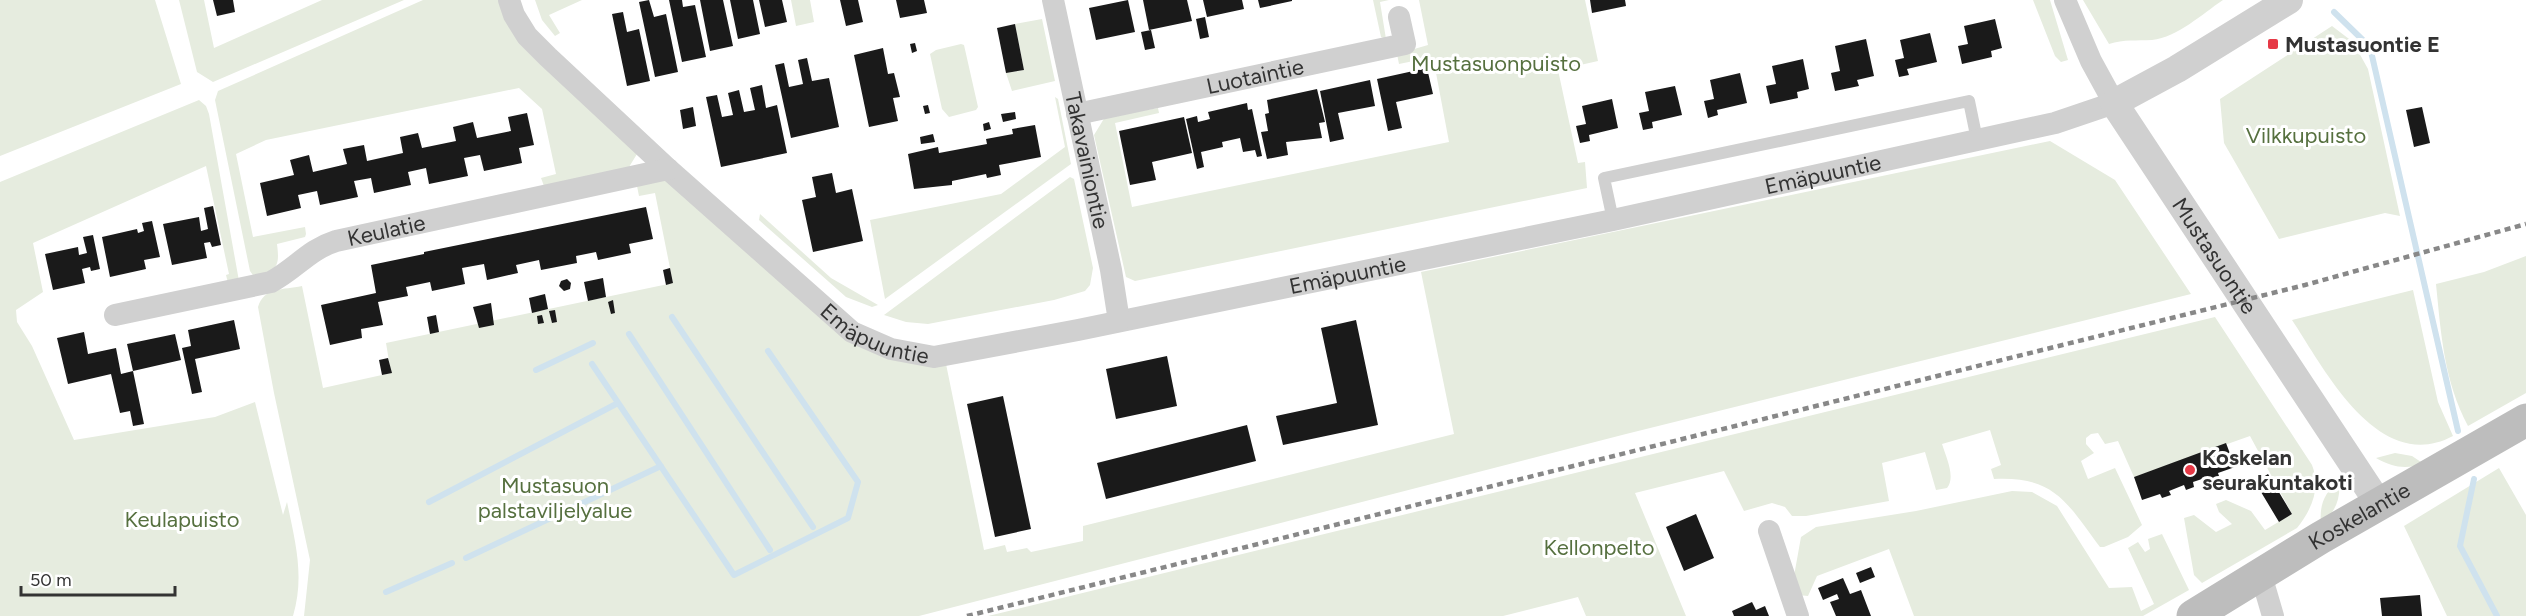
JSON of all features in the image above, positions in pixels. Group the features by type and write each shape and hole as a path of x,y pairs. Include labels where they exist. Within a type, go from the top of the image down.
{"main road":[{"name":"Koskelantie","path":"2193,616 2379,504 2526,420"}],"street":[{"name":"Emäpuuntie","path":"509,0 514,15 527,36 668,169 852,332 891,349 934,357 1613,220 2055,123 2114,103 2177,69 2289,0"},
{"name":"Takavainiontie","path":"1053,0 1090,183 1111,270 1119,321"},
{"name":"Mustasuontie","path":"2065,0 2091,61 2114,103 2379,504"},
{"name":"Luotaintie","path":"1077,114 1405,44 1399,17"},
{"name":"Keulatie","path":"115,315 271,282 291,272 317,248 336,241 668,169"},
{"path":"1769,531 1798,616"},
{"path":"2261,575 2272,616"}],"lane":[{"path":"1613,220 1604,178 1969,101 1977,140"}],"green space":[{"path":"0,0 155,0 181,84 0,156"},
{"path":"179,0 204,0 214,48 322,0 404,0 213,82 197,72"},
{"path":"423,0 500,0 637,154 629,167 544,186 541,178 556,174 542,109 519,88 266,140 236,154 253,237 305,227 306,234 305,237 277,244 278,258 275,267 255,278 250,271 215,100 218,91"},
{"path":"535,0 582,0 549,15 560,33 555,36 542,20"},
{"path":"791,0 810,0 814,22 796,26"},
{"name":"Mustasuonpuisto","path":"1373,0 1389,0 1380,2 1386,39 1381,37"},
{"name":"Mustasuonpuisto","path":"1419,0 1585,0 1598,61 1558,70 1578,163 1585,162 1587,188 1135,281 1126,277 1094,135 1105,117 1158,108 1159,113 1115,123 1132,207 1449,142 1433,57 1399,64 1397,54 1428,45"},
{"path":"2033,0 2050,0 2068,60 2061,62 2055,56"},
{"path":"2083,0 2223,0 2189,24 2162,38 2109,44"},
{"path":"1042,19 1055,81 1012,91 1006,73 1024,70 1015,24"},
{"name":"Vilkkupuisto","path":"2332,26 2353,42 2368,69 2400,216 2385,213 2279,239 2224,143 2220,99"},
{"path":"964,45 978,107 976,110 949,117 942,109 930,54 936,50"},
{"path":"1055,97 1058,99 1071,164 885,299 870,220 1001,194 1065,147"},
{"name":"Keulapuisto","path":"199,100 206,106 209,114 239,281 228,283 226,275 229,274 206,166 33,243 43,292 16,310 17,322 32,346 74,440 215,417 255,402 283,515 287,502 296,545 298,587 293,616 0,616 0,182"},
{"name":"Mustasuon palstaviljelyalue","path":"2050,141 2115,180 2191,294 1626,434 919,616 304,616 310,560 274,393 258,307 261,301 275,290 302,286 323,388 391,373 386,343 673,283 655,193 639,196 637,186 648,178 671,181 844,337 946,364 984,550 1005,545 1007,552 1027,548 1031,552 1083,541 1083,526 1454,434 1421,272"},
{"path":"1070,177 1074,179 1093,268 1090,285 1085,291 1054,300 928,324 906,322 884,315"},
{"path":"760,214 831,278 878,305 872,307 846,297 759,220"},
{"path":"2526,256 2526,393 2468,426 2454,392 2445,357 2436,284 2484,272"},
{"path":"2413,290 2438,402 2453,436 2426,444 2401,442 2378,430 2356,411 2320,364 2292,320"},
{"name":"Kellonpelto","path":"2215,317 2312,465 2316,482 2311,506 2297,528 2202,583 2194,575 2184,518 2194,515 2216,532 2232,524 2219,512 2216,504 2226,500 2251,511 2265,530 2292,514 2250,436 2134,477 2118,441 2105,444 2098,433 2091,434 2086,438 2086,444 2094,453 2081,461 2088,479 2115,468 2142,525 2128,537 2100,547 2058,495 2032,482 1994,479 1991,469 2001,465 1990,430 1942,444 1951,478 1947,488 1936,490 1925,452 1882,463 1889,501 1806,516 1792,516 1785,507 1772,503 1744,511 1724,471 1635,493 1686,616 1586,616 1578,597 1503,616 988,616"},
{"path":"2395,453 2412,456 2424,464 2400,467 2376,458"},
{"path":"2499,468 2526,515 2526,616 2447,616 2404,526"},
{"path":"2339,479 2336,504 2321,524 2324,499"},
{"path":"2012,491 2032,492 2057,506 2109,588 2132,587 2141,611 2154,604 2128,548 2138,542 2145,552 2150,549 2148,539 2162,534 2189,590 2143,616 1914,616 1889,549 1817,576 1808,596 1798,595 1794,576 1801,537 1816,527 1916,511"}],"building":[{"path":"213,0 233,0 235,12 217,16"},
{"path":"649,0 654,17 666,14 678,72 655,77 639,2"},
{"path":"669,0 682,0 683,7 695,5 706,57 682,62"},
{"path":"700,0 723,0 733,46 710,51"},
{"path":"730,0 753,0 760,34 738,39"},
{"path":"759,0 782,0 787,22 765,27"},
{"path":"840,0 858,0 863,22 846,26"},
{"path":"896,0 924,0 927,13 900,18"},
{"path":"1128,0 1135,32 1096,40 1089,8"},
{"path":"1143,0 1187,0 1192,21 1149,30"},
{"path":"1203,0 1242,0 1244,9 1207,17"},
{"path":"1258,0 1292,0 1292,1 1260,8"},
{"path":"1590,0 1625,0 1626,6 1592,13"},
{"path":"623,12 627,32 639,29 650,81 627,86 612,14"},
{"path":"1205,17 1209,37 1200,39 1196,19"},
{"path":"1995,19 2002,48 1991,51 1992,57 1962,64 1958,46 1968,44 1964,26"},
{"path":"1015,24 1024,70 1006,73 997,28"},
{"path":"1151,30 1155,48 1145,50 1141,32"},
{"path":"1930,33 1937,62 1907,69 1909,75 1899,77 1895,60 1904,58 1900,40"},
{"path":"1866,39 1874,76 1857,80 1859,86 1835,91 1831,73 1840,71 1835,46"},
{"path":"915,43 917,51 912,53 910,44"},
{"path":"883,48 888,74 894,73 900,97 893,98 898,121 869,127 854,55"},
{"path":"807,58 812,81 829,78 839,127 791,138 775,65 784,63 789,87 803,84 798,60"},
{"path":"1803,59 1809,89 1797,92 1798,98 1770,104 1766,86 1776,84 1772,66"},
{"path":"1427,68 1433,94 1396,102 1402,128 1388,131 1377,79"},
{"path":"1740,73 1747,103 1717,110 1718,115 1708,118 1704,101 1714,99 1710,80"},
{"path":"1370,80 1375,106 1338,113 1344,139 1330,142 1320,91"},
{"path":"762,85 766,108 777,105 787,153 721,167 706,97 717,95 722,117 733,115 728,93 739,90 744,112 755,110 750,88"},
{"path":"1675,86 1682,115 1652,122 1653,128 1643,130 1639,113 1649,111 1645,92"},
{"path":"1317,89 1325,122 1319,123 1322,138 1286,142 1288,155 1267,159 1261,132 1268,131 1265,114 1269,113 1267,100"},
{"path":"1612,99 1618,128 1589,135 1590,141 1580,143 1576,126 1586,124 1582,106"},
{"path":"1247,103 1248,110 1252,109 1262,156 1257,157 1255,150 1243,152 1240,138 1222,142 1223,147 1201,152 1204,167 1197,169 1186,119 1197,116 1198,122 1210,119 1208,112"},
{"path":"928,105 930,113 925,114 923,106"},
{"path":"693,107 696,126 683,129 680,110"},
{"path":"2422,107 2430,143 2414,147 2406,110"},
{"path":"1015,112 1016,119 1003,122 1001,114"},
{"path":"527,113 534,145 519,148 522,163 484,171 480,155 464,158 468,176 429,184 426,168 408,172 411,185 374,193 371,178 354,181 358,197 320,205 317,191 298,195 301,208 267,216 260,183 294,175 290,160 309,155 313,172 347,164 343,149 364,145 367,161 403,153 400,137 418,133 422,148 456,141 453,127 473,122 477,138 511,131 508,117"},
{"path":"1184,117 1192,153 1152,162 1156,180 1130,185 1119,131"},
{"path":"989,122 991,129 984,131 983,124"},
{"path":"1035,125 1041,157 999,165 1001,175 987,178 986,174 952,181 952,185 914,189 908,154 938,147 939,153 987,144 986,139 1013,134 1012,129"},
{"path":"933,134 935,142 921,144 920,137"},
{"path":"832,173 836,193 852,189 863,241 813,252 802,200 816,197 812,177"},
{"path":"213,206 221,245 212,247 210,242 204,243 207,258 172,265 163,224 199,217 201,231 208,229 204,208"},
{"path":"646,207 653,239 629,244 631,253 598,260 596,252 576,256 577,263 541,270 539,260 516,265 518,273 487,280 484,264 462,268 465,284 432,291 430,282 406,287 408,296 378,302 383,325 361,329 362,338 330,345 321,305 376,293 371,265"},
{"path":"152,221 160,257 144,260 146,269 110,277 102,237 137,229 138,233 144,231 142,223"},
{"path":"93,235 100,269 91,271 90,267 82,269 85,283 53,290 45,254 78,247 79,255 87,253 83,237"},
{"path":"670,268 673,283 666,285 663,270"},
{"path":"603,278 606,297 588,301 584,282"},
{"path":"567,279 571,283 570,289 564,291 559,286 561,281"},
{"path":"545,294 548,309 532,313 529,298"},
{"path":"613,300 615,313 611,314 608,302"},
{"path":"491,303 494,325 479,328 473,307"},
{"path":"555,310 557,322 552,323 549,311"},
{"path":"436,315 439,332 430,334 427,317"},
{"path":"542,315 544,323 538,324 537,316"},
{"path":"234,320 240,349 195,359 202,392 192,394 182,348 191,346 188,330"},
{"path":"1356,320 1378,425 1283,445 1276,416 1337,403 1321,328"},
{"path":"84,332 88,354 116,348 121,374 133,371 144,424 133,426 130,411 120,413 111,374 68,384 57,338"},
{"path":"175,334 181,360 133,371 127,344"},
{"path":"1167,356 1177,406 1116,419 1106,369"},
{"path":"388,358 392,373 382,375 379,360"},
{"path":"1003,396 1031,529 995,537 967,404"},
{"path":"1247,425 1256,461 1106,499 1097,463"},
{"name":"Koskelan seurakuntakoti","path":"2226,443 2235,467 2218,473 2220,479 2210,482 2208,477 2193,482 2194,487 2186,490 2184,485 2169,491 2171,495 2162,498 2160,494 2142,500 2134,477"},
{"path":"2268,474 2292,514 2279,522 2255,482"},
{"path":"1696,514 1714,558 1684,571 1666,527"},
{"path":"1871,567 1875,577 1860,583 1856,573"},
{"path":"1843,578 1850,594 1861,590 1871,616 1836,616 1830,602 1839,599 1837,594 1823,600 1818,588"},
{"path":"2420,595 2422,616 2382,616 2380,598"},
{"path":"1752,602 1756,610 1765,606 1769,616 1734,616 1732,611"}],"waterway":[{"path":"2334,12 2370,47 2458,431"},
{"path":"672,317 813,527"},
{"path":"629,334 770,550"},
{"path":"536,370 593,343"},
{"path":"592,364 734,575 848,518 858,482 768,351"},
{"path":"429,502 618,403"},
{"path":"466,558 661,466"},
{"path":"2474,479 2460,546 2497,616"},
{"path":"386,592 452,563"}],"railway":[{"path":"967,616 2305,285 2526,224"}],"place":[{"name":"Mustasuontie E","path":"2273,44"},
{"name":"Koskelan seurakuntakoti","path":"2190,470"}]}
